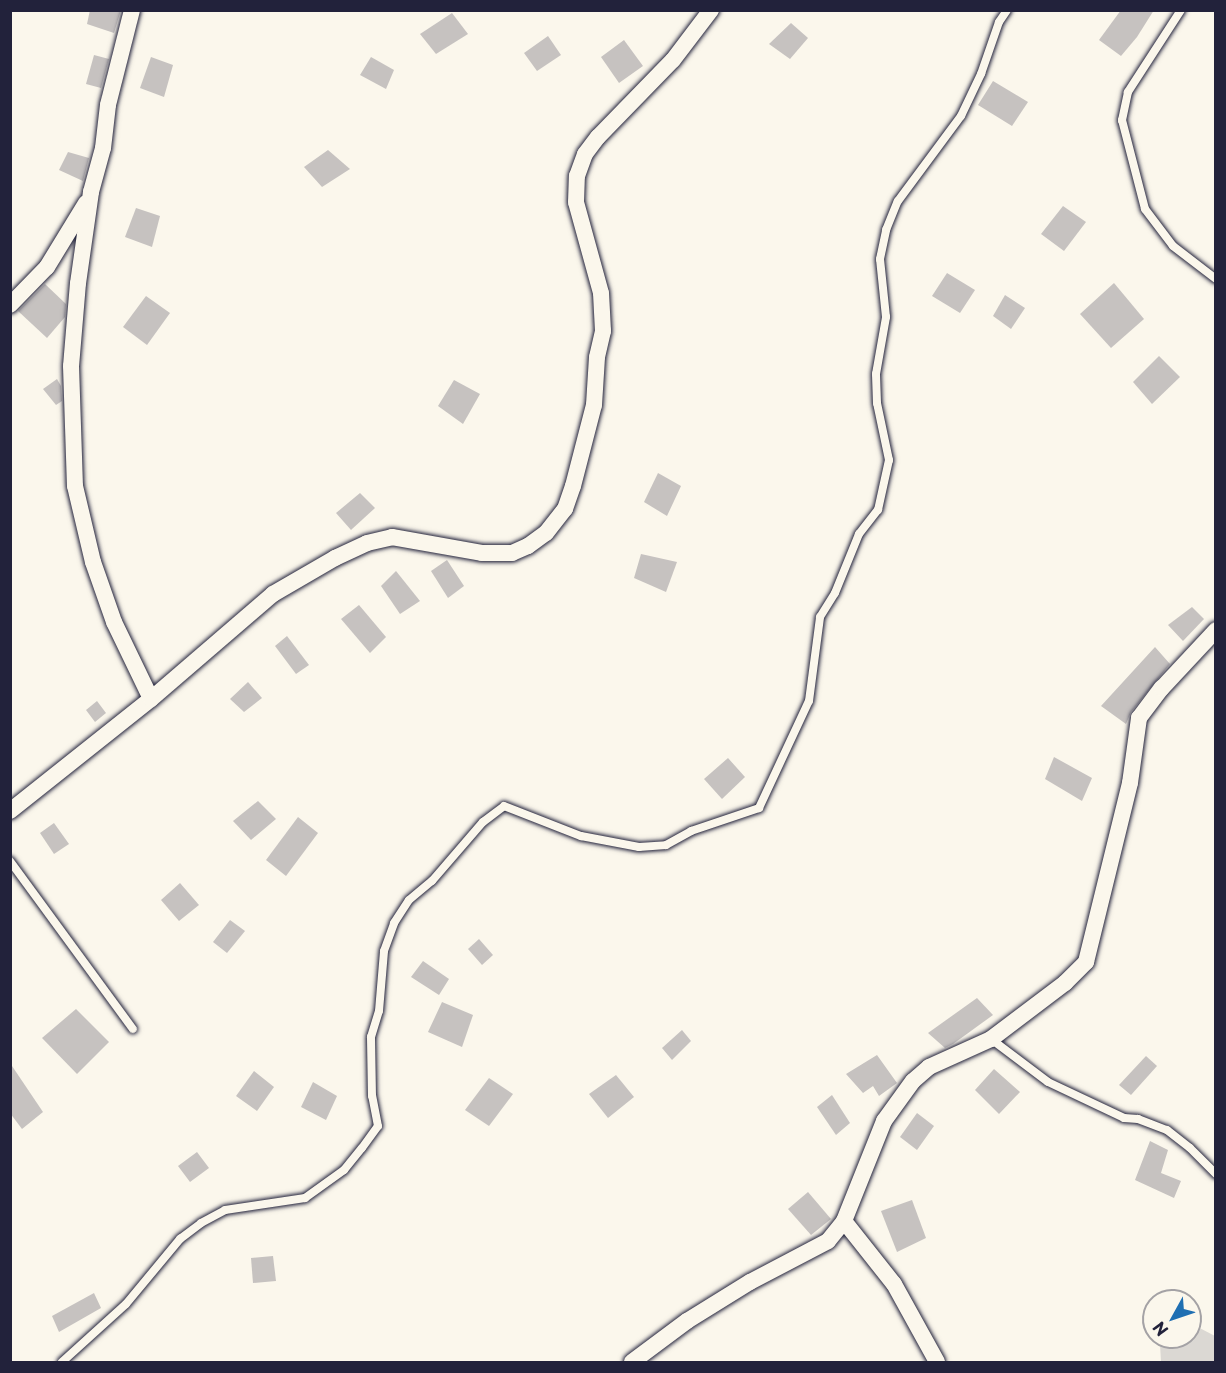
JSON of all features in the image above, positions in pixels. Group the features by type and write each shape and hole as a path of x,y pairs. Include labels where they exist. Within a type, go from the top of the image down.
{"street":[{"path":"132,10 108,105 103,148 90,196 78,283 71,366 75,486 93,562 110,612 151,699"},
{"path":"10,811 151,699 273,594 303,574 367,543 392,537 482,553 512,553 528,546 546,533 565,509 573,486 594,405 597,357 603,331 601,293 576,202 577,176 585,154 598,137 673,60 711,10"},
{"path":"10,305 47,267 90,196"},
{"path":"632,1362 696,1315 750,1282 828,1240 844,1221 884,1121 899,1098 929,1067 991,1039 1065,983 1086,962 1130,783 1139,718 1162,688 1215,630"},
{"path":"844,1221 894,1284 937,1362"}],"lane":[{"path":"63,1362 126,1304 180,1239 201,1223 225,1210 305,1197 345,1170 378,1126 372,1096 371,1037 379,1011 384,951 394,923 409,900 432,881 483,822 504,806 581,836 639,847 666,845 691,831 759,808 799,727 809,701 820,616 835,593 859,534 878,510 889,460 878,403 876,374 886,317 880,259 886,230 898,201 961,116 981,74 999,22 1007,10"},
{"path":"1181,10 1128,92 1122,120 1145,210 1173,246 1215,279"},
{"path":"10,861 133,1029"},
{"path":"991,1039 1048,1082 1124,1118 1138,1119 1167,1130 1190,1148 1215,1174"}],"shaded area":[{"path":"1202,1329 1215,1336 1215,1362 1161,1362 1160,1349 1202,1349"}],"building":[{"path":"90,10 121,10 114,33 87,24"},
{"path":"1121,10 1154,10 1137,37 1121,56 1099,40"},
{"path":"452,13 468,34 436,54 420,34"},
{"path":"791,23 808,38 790,59 769,44"},
{"path":"548,36 561,55 537,71 524,53"},
{"path":"624,40 643,66 619,83 601,57"},
{"path":"94,55 109,59 101,88 86,84"},
{"path":"151,57 173,65 164,97 140,88"},
{"path":"371,57 394,70 386,89 360,75"},
{"path":"993,81 1028,102 1012,126 978,105"},
{"path":"328,150 350,169 322,187 304,167"},
{"path":"68,152 89,158 83,181 59,170"},
{"path":"1063,206 1086,222 1064,251 1041,234"},
{"path":"136,208 160,216 152,247 125,237"},
{"path":"947,273 975,290 960,313 932,296"},
{"path":"1114,283 1144,319 1111,348 1080,314"},
{"path":"45,284 66,304 65,317 47,338 18,311"},
{"path":"1005,295 1025,308 1011,329 993,316"},
{"path":"146,296 170,313 147,345 123,327"},
{"path":"1159,356 1180,377 1152,404 1133,382"},
{"path":"57,379 61,386 62,401 56,405 43,389"},
{"path":"454,380 480,394 463,424 438,406"},
{"path":"658,473 681,486 667,516 644,502"},
{"path":"360,493 375,508 351,530 336,513"},
{"path":"641,554 677,562 666,592 634,578"},
{"path":"447,560 464,586 448,598 431,571"},
{"path":"396,571 420,601 400,614 381,586"},
{"path":"359,605 386,637 370,653 341,619"},
{"path":"1192,607 1204,619 1183,641 1168,625"},
{"path":"287,636 309,665 296,674 275,646"},
{"path":"1155,647 1170,664 1131,712 1126,724 1101,706"},
{"path":"248,682 262,698 244,712 230,699"},
{"path":"97,701 106,713 95,722 86,710"},
{"path":"1054,757 1092,778 1082,801 1045,779"},
{"path":"728,758 745,777 722,799 704,779"},
{"path":"258,801 276,819 251,840 233,821"},
{"path":"298,817 318,833 286,876 266,860"},
{"path":"54,823 69,844 54,854 40,833"},
{"path":"180,883 199,905 179,921 161,900"},
{"path":"230,920 245,931 227,953 213,942"},
{"path":"479,939 493,955 482,965 468,949"},
{"path":"423,961 449,979 439,995 411,977"},
{"path":"977,998 993,1015 953,1044 945,1048 928,1033"},
{"path":"442,1002 473,1015 462,1047 428,1032"},
{"path":"76,1009 109,1042 77,1074 42,1038"},
{"path":"682,1030 691,1041 672,1060 662,1048"},
{"path":"877,1055 897,1083 879,1096 873,1086 863,1093 846,1074"},
{"path":"1146,1056 1157,1066 1131,1095 1119,1085"},
{"path":"10,1063 43,1112 22,1129 10,1113"},
{"path":"994,1069 1020,1092 999,1114 975,1090"},
{"path":"254,1071 274,1087 257,1111 236,1096"},
{"path":"616,1075 634,1097 608,1118 589,1094"},
{"path":"489,1078 513,1094 489,1126 465,1110"},
{"path":"313,1082 337,1096 326,1120 301,1107"},
{"path":"832,1095 850,1123 836,1135 817,1107"},
{"path":"917,1113 934,1126 917,1150 900,1137"},
{"path":"1150,1141 1168,1150 1161,1173 1181,1181 1174,1198 1135,1180"},
{"path":"197,1152 209,1168 190,1182 178,1166"},
{"path":"808,1192 831,1219 811,1235 788,1209"},
{"path":"912,1200 926,1238 897,1252 881,1211"},
{"path":"273,1256 276,1281 253,1283 251,1258"},
{"path":"94,1293 101,1308 59,1332 52,1316"}]}
